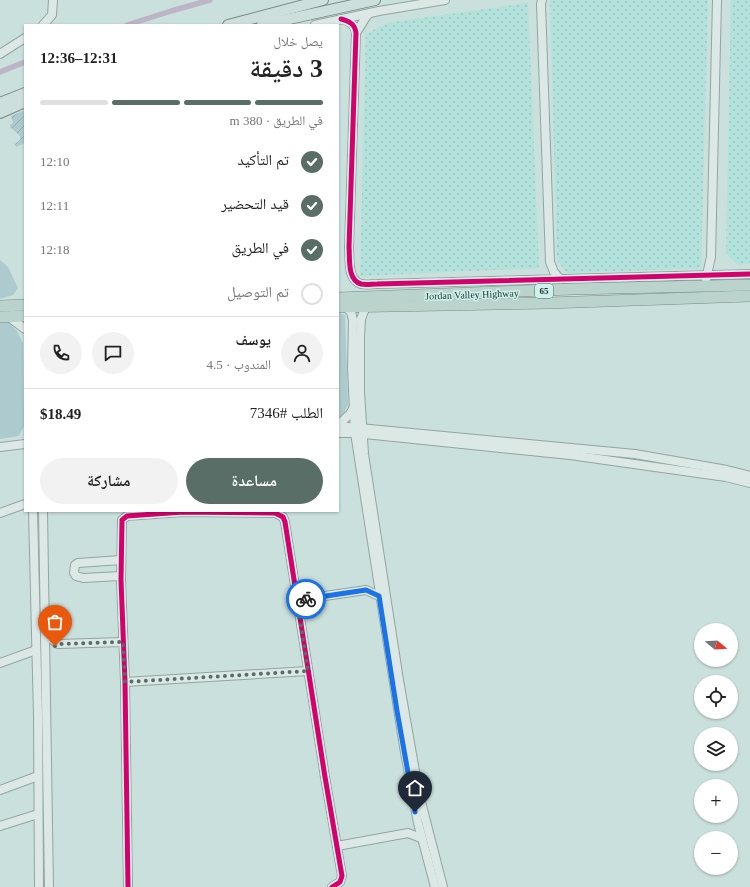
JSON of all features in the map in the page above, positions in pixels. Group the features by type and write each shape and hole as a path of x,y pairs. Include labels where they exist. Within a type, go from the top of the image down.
{"highway":[{"name":"Jordan Valley Highway","path":"340,304 631,288 750,285"},
{"name":"Jordan Valley Highway","path":"340,304 366,306 548,303 750,296"},
{"path":"0,306 24,305"},
{"path":"5,317 24,316"}],"main road":[{"path":"232,24 323,0"},
{"path":"266,24 375,0"},
{"path":"0,103 24,93"},
{"path":"0,113 24,102"}],"street":[{"path":"44,24 52,15 53,0"},
{"path":"319,24 371,12 445,0"},
{"path":"706,286 706,275 711,257 717,0"},
{"path":"541,1 550,262 554,272 560,279"},
{"path":"356,33 371,12"},
{"path":"341,19 349,21 356,28 349,247 351,272 355,280 361,284 750,274"},
{"path":"0,54 24,39"},
{"path":"711,257 717,269 724,275"},
{"path":"542,279 550,262"},
{"path":"631,277 631,288"},
{"path":"340,304 351,312 353,320 354,407 378,541 419,794 443,887"},
{"path":"366,306 362,314 360,337 358,431 356,446 398,718 421,838 434,885"},
{"path":"5,317 24,327"},
{"path":"339,429 354,407"},
{"path":"339,429 578,456 726,477 750,483"},
{"path":"339,429 356,446"},
{"path":"358,431 635,454 727,470 750,476"},
{"path":"0,447 24,444"},
{"path":"0,513 24,504"},
{"path":"34,512 39,887"},
{"path":"43,512 49,887"},
{"path":"128,887 125,682 121,576 122,520 125,517 173,512"},
{"path":"228,512 274,513 283,517 289,543 308,671 337,846 341,878 337,885 332,887"},
{"path":"121,560 78,562 75,565 74,573 76,576 83,578 121,576"},
{"path":"366,590 376,579"},
{"path":"297,600 366,590 379,596"},
{"path":"46,634 58,644 123,642"},
{"path":"46,656 58,644"},
{"path":"0,663 36,650"},
{"path":"125,682 308,671"},
{"path":"38,728 47,725"},
{"path":"0,790 38,776"},
{"path":"0,826 38,814"},
{"path":"408,833 418,823"},
{"path":"337,846 408,833 421,838"}],"sand":[{"path":"550,0 708,0 701,268 567,273 557,260"},
{"path":"731,0 750,0 750,264 738,265 726,253"},
{"path":"528,3 539,268 360,276 366,34 387,23"}],"shaded area":[{"path":"24,110 24,143 16,147 15,144 20,140 20,136 10,127 13,123 11,116"},
{"path":"0,260 8,267 18,288 13,295 0,299"},
{"path":"339,313 345,315 348,405 343,415 339,417"},
{"path":"0,323 9,323 17,331 23,343 24,426 19,436 0,439"}],"waterway":[{"path":"130,24 210,0"},
{"path":"0,72 24,62"}],"cycle path":[{"path":"341,19 351,23 356,33 349,247 351,273 357,282 367,284 750,274"},
{"path":"128,887 125,682 121,580 122,520 127,516 183,512 275,513 283,517 285,522 342,876 340,882 332,887"}],"way so far":[{"path":"55,646 58,644 123,642 125,682 308,671 297,600 306,599"}],"route":[{"path":"306,599 366,590 379,596 415,812"}]}
